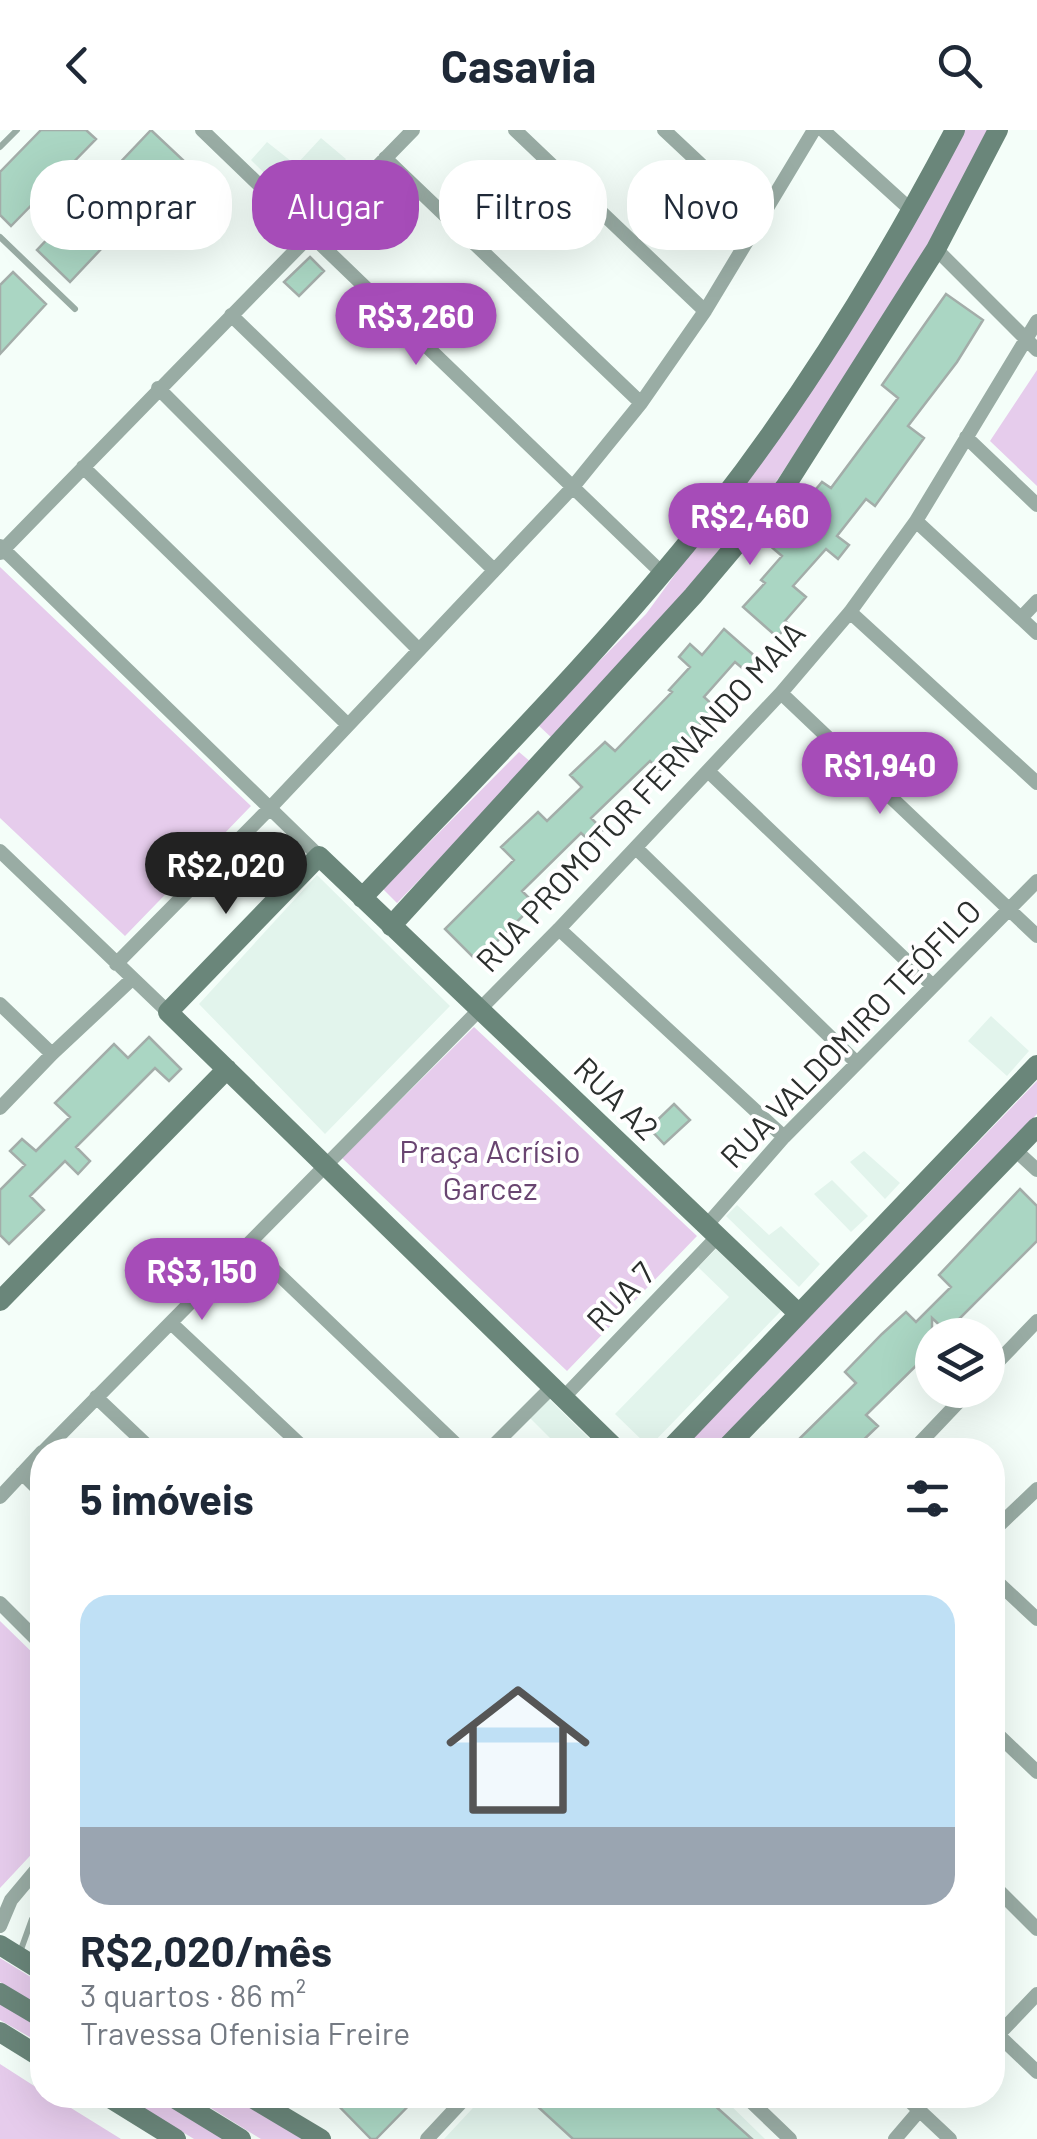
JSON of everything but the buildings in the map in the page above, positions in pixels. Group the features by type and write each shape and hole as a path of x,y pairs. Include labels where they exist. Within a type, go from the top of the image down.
{"street":[{"path":"202,130 252,179"},
{"path":"413,130 386,158 641,403"},
{"path":"515,130 704,311"},
{"path":"664,130 696,160"},
{"path":"774,196 814,130"},
{"path":"823,130 912,212"},
{"path":"362,898 662,573 788,410 866,290 955,130"},
{"path":"392,926 693,596 786,487 936,250 998,130"},
{"path":"168,1012 319,856 1,549 294,250"},
{"path":"325,250 662,573"},
{"path":"116,964 270,808 572,488 641,403 741,250"},
{"path":"936,250 1031,344"},
{"path":"231,315 494,570"},
{"name":"RUA PROMOTOR FERNANDO MAIA","path":"57,1438 559,930 781,693 850,612 916,521 966,437 1031,344 1037,320"},
{"path":"158,388 419,650"},
{"path":"966,437 1037,505"},
{"path":"83,467 348,725"},
{"path":"916,521 1037,633"},
{"path":"1021,618 1037,601"},
{"path":"850,612 1037,783"},
{"path":"781,693 1037,936"},
{"path":"519,732 546,758"},
{"path":"709,772 933,986"},
{"path":"637,849 856,1062"},
{"path":"0,850 605,1438"},
{"name":"RUA A2","path":"319,856 799,1314"},
{"name":"RUA VALDOMIRO TEÓFILO","path":"711,1231 784,1137 1037,881"},
{"path":"559,930 784,1137"},
{"path":"0,1108 132,980"},
{"path":"0,1004 52,1054"},
{"path":"680,1438 1037,1066"},
{"path":"0,1302 227,1069"},
{"path":"736,1438 1037,1127"},
{"path":"1015,1150 1037,1170"},
{"name":"RUA 7","path":"503,1438 559,1391 711,1231"},
{"path":"248,1245 449,1438"},
{"path":"1005,1354 1037,1321"},
{"path":"171,1323 293,1438"},
{"path":"96,1397 139,1438"},
{"path":"924,1438 953,1408"},
{"name":"RUA PROMOTOR FERNANDO MAIA","path":"0,1497 30,1465"},
{"path":"22,1473 30,1481"},
{"path":"1005,1520 1037,1489"},
{"path":"1005,1589 1037,1619"},
{"path":"0,1603 30,1633"},
{"path":"1005,1741 1037,1772"},
{"path":"0,1926 11,1900 30,1877"},
{"path":"1005,1897 1037,1929"},
{"path":"0,1992 30,2011"},
{"path":"1005,2024 1037,1994"},
{"path":"0,2032 30,2051"},
{"path":"1005,2041 1037,2072"},
{"path":"126,2108 176,2139"},
{"path":"190,2108 241,2139"},
{"path":"269,2108 321,2139"},
{"path":"427,2139 456,2108"},
{"path":"758,2108 790,2139"},
{"path":"916,2108 950,2139"},
{"path":"895,2139 919,2111"}],"lane":[{"path":"0,146 17,130"},
{"path":"0,237 75,309"},
{"path":"9,1950 30,1922"}],"shaded area":[{"path":"321,138 346,159 345,160 301,160"},
{"path":"267,142 290,160 252,161 251,160"},
{"path":"317,875 450,1006 325,1134 199,1004"},
{"path":"991,1016 1029,1051 1007,1076 968,1041"},
{"path":"864,1151 900,1183 885,1199 850,1162"},
{"path":"832,1180 868,1216 851,1232 814,1194"},
{"path":"737,1205 769,1235 781,1226 820,1264 799,1287 726,1216"},
{"path":"716,1249 781,1311 658,1438 640,1438 615,1414 729,1297 698,1267"},
{"path":"549,1399 589,1438 550,1438 529,1417"},
{"path":"473,2108 733,2108 765,2139 444,2139"}],"green space":[{"path":"964,130 992,130 942,230 778,479 554,740 537,724 646,614 764,453"},
{"path":"1037,370 1037,486 990,441"},
{"path":"0,567 251,806 125,936 0,818"},
{"path":"519,752 532,763 397,903 383,889"},
{"name":"Praça Acrísio Garcez","path":"474,1027 697,1236 567,1371 342,1158"},
{"path":"1037,1081 1037,1114 727,1438 693,1438"},
{"path":"0,1621 30,1650 30,1856 0,1888"},
{"path":"0,1958 30,1977 30,2001 0,1982"},
{"path":"0,1999 30,2017 30,2037 0,2020"},
{"path":"0,2064 30,2083 30,2108 71,2108 121,2139 0,2139"},
{"path":"143,2108 175,2108 226,2139 194,2139"},
{"path":"211,2108 252,2108 304,2139 261,2139"}]}
